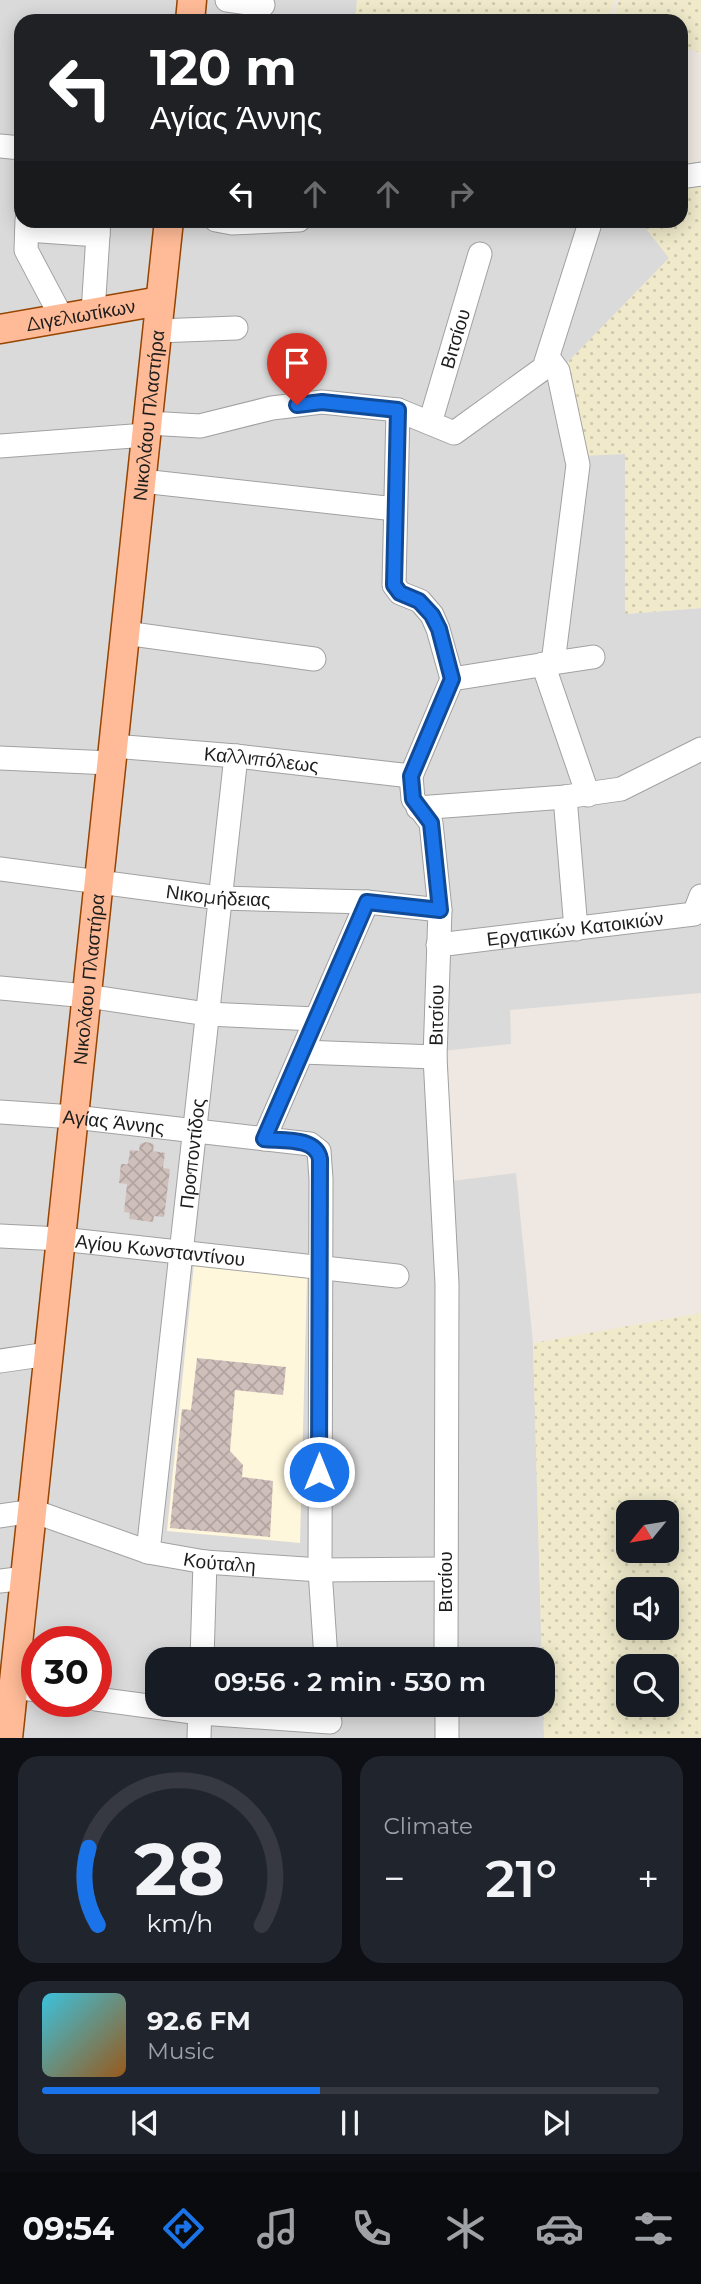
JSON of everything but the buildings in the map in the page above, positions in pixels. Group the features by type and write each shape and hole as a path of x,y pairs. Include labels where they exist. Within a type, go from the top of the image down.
{"main road":[{"name":"Νικολάου Πλαστήρα","path":"21,1652 13,1579 33,1511 168,228"},
{"name":"Διγελιωτίκων","path":"0,329 160,301"},
{"name":"Νικολάου Πλαστήρα","path":"8,1738 21,1701"}],"street":[{"path":"227,0 264,5"},
{"path":"27,228 26,250 62,318"},
{"path":"93,312 99,228"},
{"path":"0,446 147,429 200,426 272,408 322,402 398,410 454,433 544,368 549,359 587,228"},
{"name":"Βιτσίου","path":"430,423 480,254"},
{"path":"157,331 236,328"},
{"path":"549,359 558,371 578,465 548,664 588,795"},
{"path":"398,410 394,585 400,593 419,601 432,615 439,629 452,679 411,776"},
{"path":"142,481 395,509"},
{"path":"125,633 314,659"},
{"path":"452,679 593,657"},
{"path":"418,808 588,795 621,789 701,749"},
{"name":"Καλλιπόλεως","path":"0,758 112,754 236,756 411,776"},
{"name":"Προποντίδος","path":"148,1552 236,756"},
{"name":"Βιτσίου","path":"411,776 413,799 431,823 440,910 435,1058 447,1284 446,1647"},
{"path":"565,797 576,929"},
{"name":"Νικομήδειας","path":"0,869 220,898 367,902 440,910"},
{"name":"Εργατικών Κατοικιών","path":"438,945 694,914 701,896"},
{"path":"264,1139 367,902"},
{"path":"0,988 87,996 206,1014 316,1019"},
{"path":"302,1052 435,1058"},
{"name":"Αγίας Άννης","path":"0,1112 74,1117 310,1144 319,1151 320,1159 320,1268"},
{"name":"Αγίου Κωνσταντίνου","path":"0,1236 61,1239 397,1276"},
{"path":"320,1268 320,1570 325,1647"},
{"path":"0,1361 48,1354"},
{"name":"Κούταλη","path":"0,1517 33,1511 148,1552 205,1562 320,1570 445,1569"},
{"path":"202,1647 205,1562"},
{"path":"112,1701 145,1704"},
{"path":"199,1738 200,1717"},
{"path":"287,1717 330,1721"},
{"path":"447,1717 447,1738"}],"shaded area":[{"path":"0,0 357,0 356,14 14,14 14,228 646,228 670,258 625,454 625,614 701,608 701,993 510,1010 511,1044 442,1051 451,1181 516,1173 533,1343 542,1647 145,1647 145,1717 544,1717 544,1738 0,1738"},
{"path":"357,0 615,0 610,14 356,14"},
{"path":"619,0 701,0 701,53 688,48 688,14 614,14"},
{"path":"701,181 701,608 625,614 625,454 581,456 563,367 669,258 645,228 688,228 688,183"},
{"path":"194,1264 307,1278 300,1543 167,1531"},
{"path":"701,1313 701,1738 544,1738 543,1717 555,1717 555,1647 541,1647 533,1343"}],"route":[{"path":"297,405 322,402 398,410 394,585 400,593 419,601 432,615 439,629 452,679 411,776 413,799 431,823 440,910 367,902 264,1139 310,1144 319,1151 319,1472"}]}
